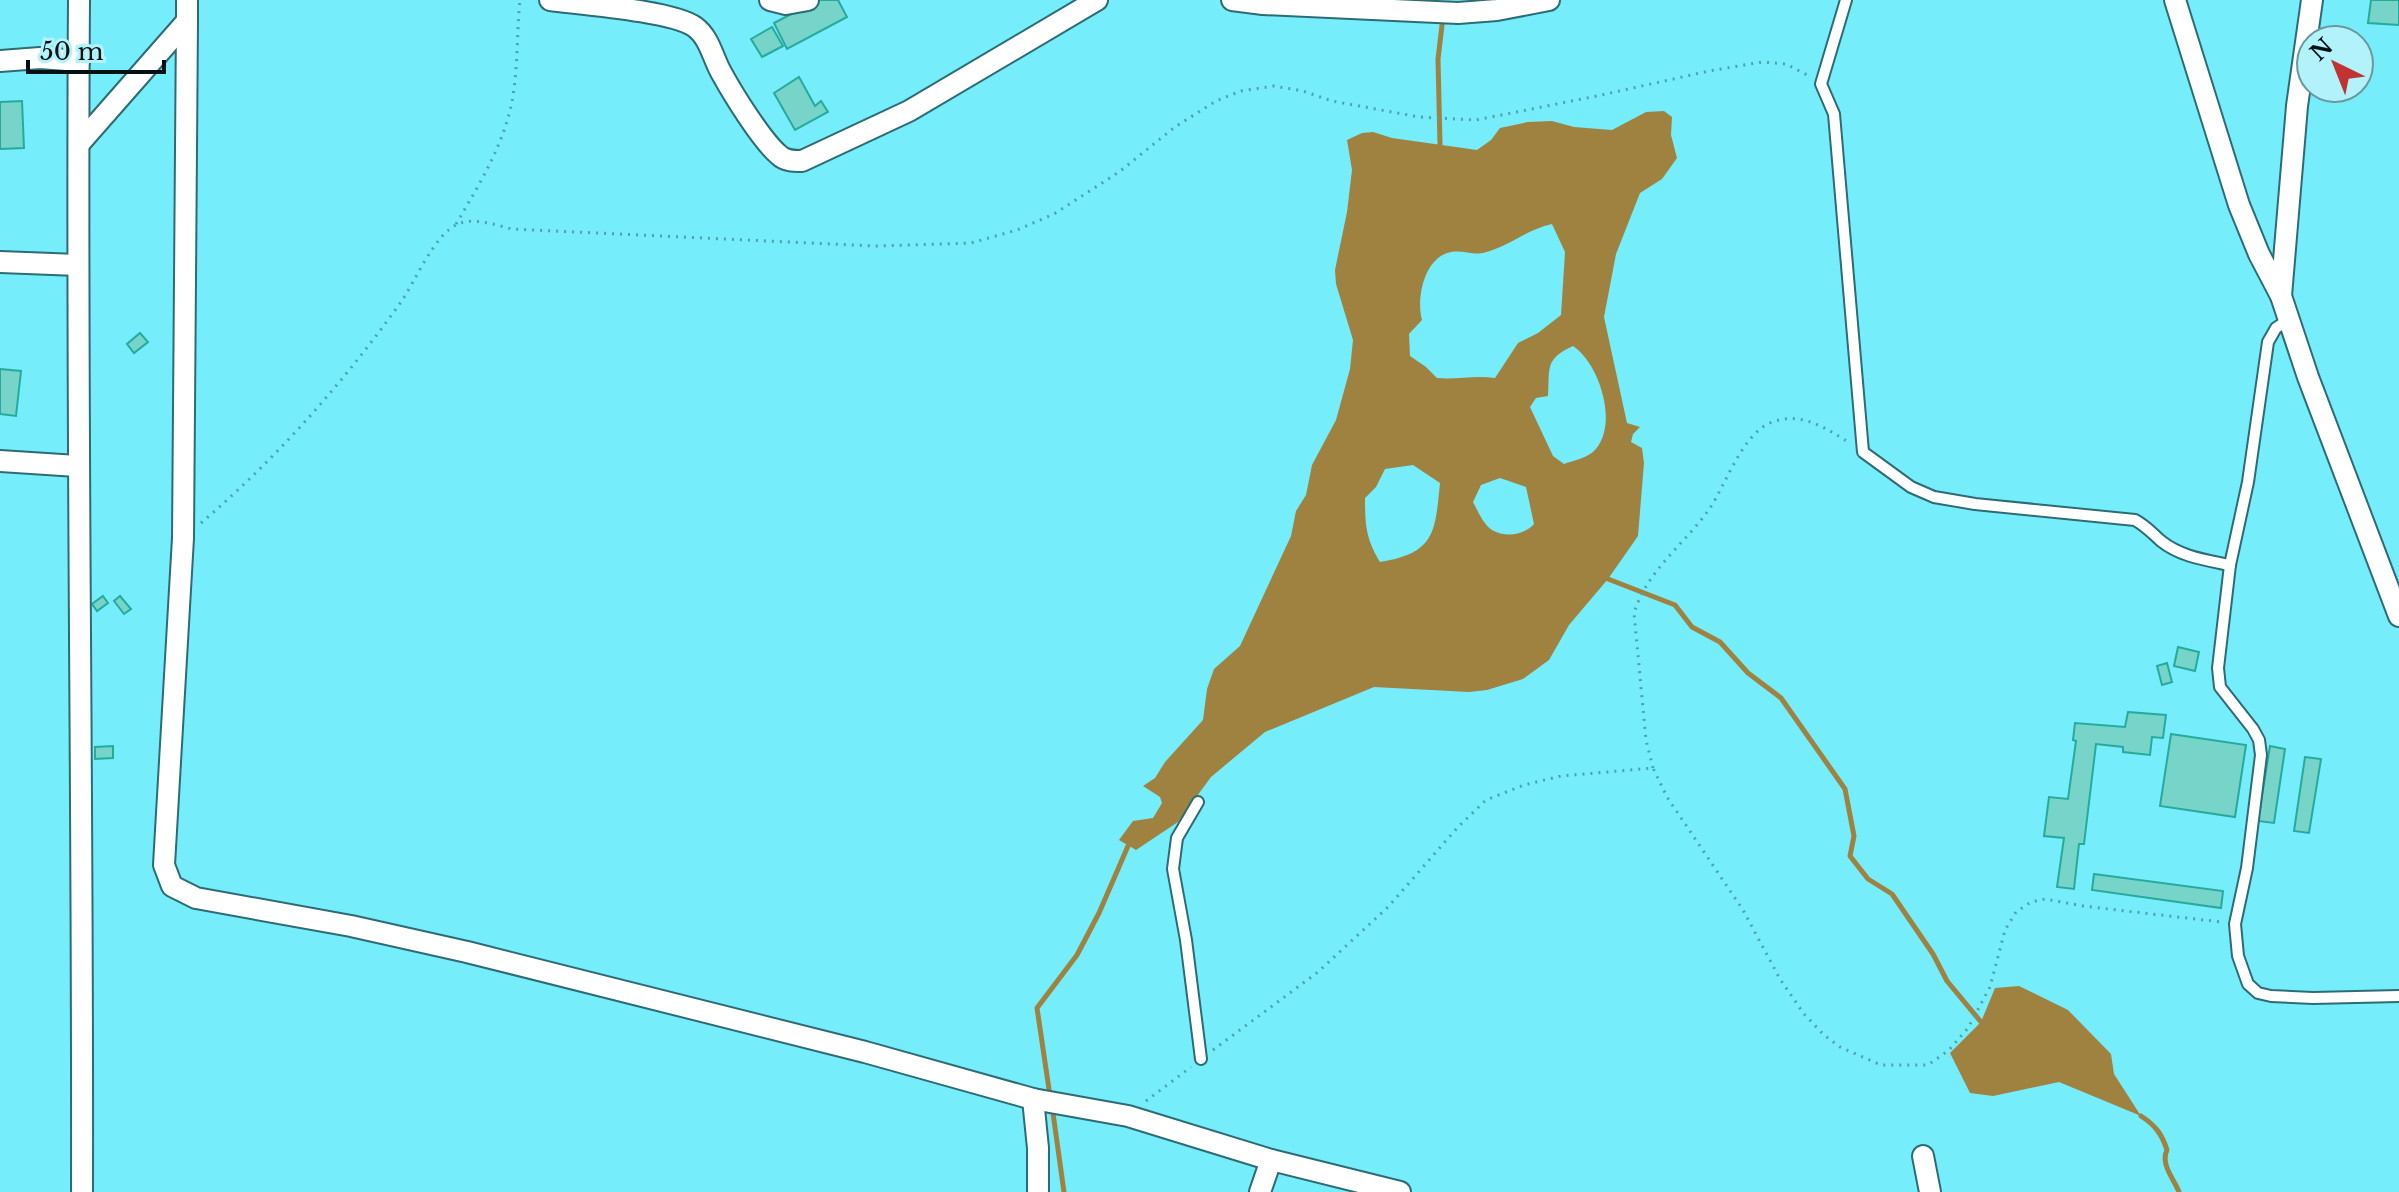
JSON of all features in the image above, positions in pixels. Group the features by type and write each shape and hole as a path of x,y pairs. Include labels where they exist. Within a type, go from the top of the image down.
{"street":[{"path":"79,0 77,466 83,848 82,1192"},
{"path":"550,0 584,2 674,18 697,29 706,39 721,73 742,106 779,155 789,161 802,161 909,111 1097,0"},
{"path":"770,0 786,4 808,0"},
{"path":"1232,0 1263,4 1497,10 1549,0"},
{"path":"2175,0 2239,205 2281,296 2399,616"},
{"path":"2281,296 2297,106 2312,0"},
{"path":"79,144 187,10"},
{"path":"187,10 183,538 164,865 172,886 196,898 351,926 467,952 865,1052 1033,1099 1128,1116 1271,1160 1400,1192"},
{"path":"0,61 40,58 79,61"},
{"path":"0,262 78,265"},
{"path":"0,461 77,466"},
{"path":"1033,1099 1038,1192"},
{"path":"1923,1156 1930,1192"},
{"path":"1260,1192 1271,1160"}],"lane":[{"path":"1846,0 1821,84 1834,114 1863,452 1911,487 1934,497 2135,520 2175,550 2195,558 2230,565"},
{"path":"2288,320 2276,328 2268,342 2250,470 2230,565 2218,668 2220,687 2253,729 2259,740 2261,755 2247,868 2235,924 2242,971 2248,984 2258,993 2313,998 2399,996"},
{"path":"1198,802 1177,838 1173,869 1186,940 1201,1059"}],"path":[{"path":"183,538 240,490 328,397 402,300 438,242 456,224 497,150 509,116 520,0"},
{"path":"456,224 474,221 512,229 874,246 971,243 1017,230 1054,214 1119,172 1175,127 1216,101 1241,91 1274,86 1393,112 1463,120 1536,109 1762,62 1786,64 1821,84"},
{"path":"1863,452 1803,418 1767,424 1752,437 1710,507 1646,585 1634,613 1646,740 1653,768 1667,797 1743,910 1780,979 1804,1014 1840,1047 1881,1065 1928,1065 1949,1050 1968,1028 1990,987 2005,930 2016,912 2031,902 2045,899 2235,924"},
{"path":"1128,1116 1318,972 1388,907 1458,827 1486,800 1524,785 1561,776 1653,768"}],"shaded area":[{"path":"1664,111 1672,117 1671,135 1677,158 1662,179 1640,193 1616,254 1604,317 1627,423 1640,427 1633,434 1631,442 1642,448 1644,463 1638,536 1608,579 1569,625 1549,660 1523,679 1469,692 1374,687 1265,732 1211,777 1178,822 1136,850 1119,840 1133,821 1153,818 1162,803 1160,797 1143,786 1155,778 1165,762 1203,720 1207,689 1214,669 1240,646 1291,536 1296,511 1306,495 1312,465 1336,420 1350,369 1353,340 1336,284 1335,270 1352,170 1347,140 1373,132 1392,138 1477,150 1491,140 1500,128 1552,121 1574,127 1612,130 1646,112","holes":["1552,224 1565,252 1561,315 1538,333 1518,343 1495,378 1437,378 1410,356 1409,334 1422,320 1421,291 1428,270 1442,255 1492,250","1573,346 1583,355 1598,381 1606,412 1601,441 1593,452 1564,464 1553,456 1530,407 1536,398 1548,396 1550,366","1413,465 1440,483 1429,538 1412,553 1380,562 1367,532 1365,498 1376,487 1385,469","1500,478 1526,487 1534,524 1514,534 1492,530 1473,502 1481,485"]},
{"path":"2019,986 2068,1010 2111,1054 2114,1074 2141,1116 2059,1082 1993,1096 1970,1093 1950,1053 1981,1022 1995,988"}],"building":[{"path":"818,0 838,0 847,17 787,49 774,23"},
{"path":"2371,0 2399,0 2399,25 2368,23"},
{"path":"772,27 783,46 762,57 751,39"},
{"path":"799,77 815,106 821,101 828,112 795,130 774,93"},
{"path":"22,101 24,148 0,149 0,102"},
{"path":"140,333 148,342 134,353 127,344"},
{"path":"0,369 21,371 16,416 0,414"},
{"path":"103,596 108,603 97,611 92,604"},
{"path":"120,596 131,609 124,614 114,601"},
{"path":"2178,647 2199,652 2195,671 2174,666"},
{"path":"2167,663 2172,682 2162,685 2157,666"},
{"path":"2128,712 2166,715 2163,738 2152,737 2150,755 2123,752 2123,747 2096,744 2084,844 2079,844 2074,889 2057,887 2064,838 2044,836 2049,797 2068,799 2076,741 2073,740 2075,723 2125,727"},
{"path":"2171,734 2246,745 2235,817 2160,806"},
{"path":"113,746 113,758 95,759 95,747"},
{"path":"2270,746 2285,749 2274,823 2258,821"},
{"path":"2305,757 2321,759 2309,833 2294,831"},
{"path":"2094,874 2223,891 2221,908 2092,890"}],"waterway":[{"path":"1440,144 1438,59 1443,17"},
{"path":"1608,579 1675,605 1692,627 1720,642 1748,673 1781,698 1845,789 1854,836 1850,856 1868,879 1892,894 1933,954 1947,981 1981,1022"},
{"path":"1050,1096 1037,1008 1077,955 1128,846"},
{"path":"1052,1106 1064,1192"},
{"path":"2141,1116 2154,1126 2163,1139 2167,1150 2166,1166 2179,1192"}]}
